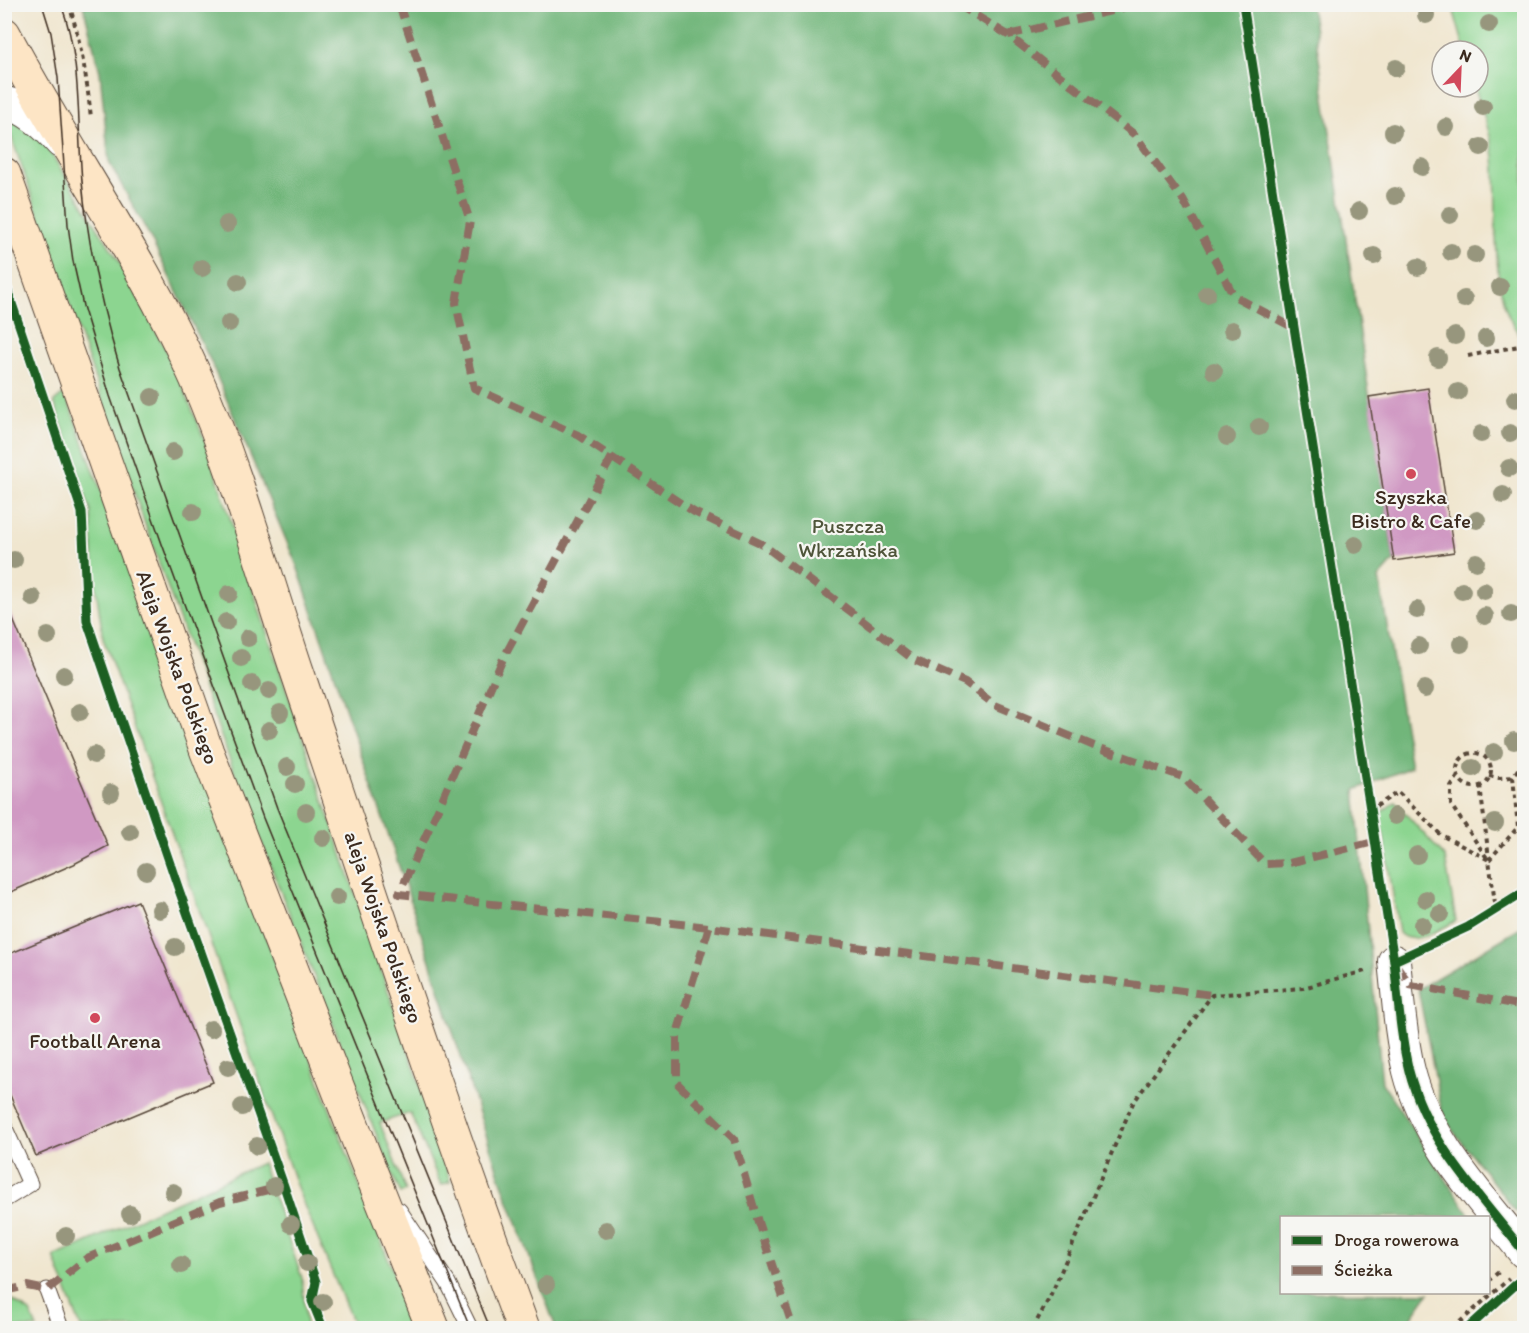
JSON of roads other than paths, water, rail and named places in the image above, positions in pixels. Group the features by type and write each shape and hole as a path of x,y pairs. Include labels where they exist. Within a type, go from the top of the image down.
{"main road":[{"path":"4,34 70,151"},
{"name":"aleja Wojska Polskiego","path":"70,151 130,248 184,352 225,452 294,664 454,1136 523,1329"},
{"name":"Aleja Wojska Polskiego","path":"4,174 207,752 364,1155"},
{"path":"364,1155 433,1329"}],"street":[{"path":"4,102 23,109 38,119 70,151"},
{"path":"1394,961 1409,1072 1433,1133 1453,1163 1524,1252"}],"lane":[{"path":"4,1126 30,1184 4,1200"},
{"path":"364,1155 448,1283 470,1329"},
{"path":"47,1290 61,1329"}],"tram line":[{"path":"42,4 51,33 58,78 68,225 73,261 83,306 110,396 263,818 470,1328"},
{"path":"61,4 68,25 76,69 82,181 88,228 101,298 120,368 277,808 490,1328"},
{"path":"1517,1328 1524,1322"}],"place":[{"name":"Szyszka Bistro & Cafe","path":"1411,474"},
{"name":"Football Arena","path":"95,1018"}],"park label":[{"name":"Puszcza Wkrzańska","path":"848,537"}]}
